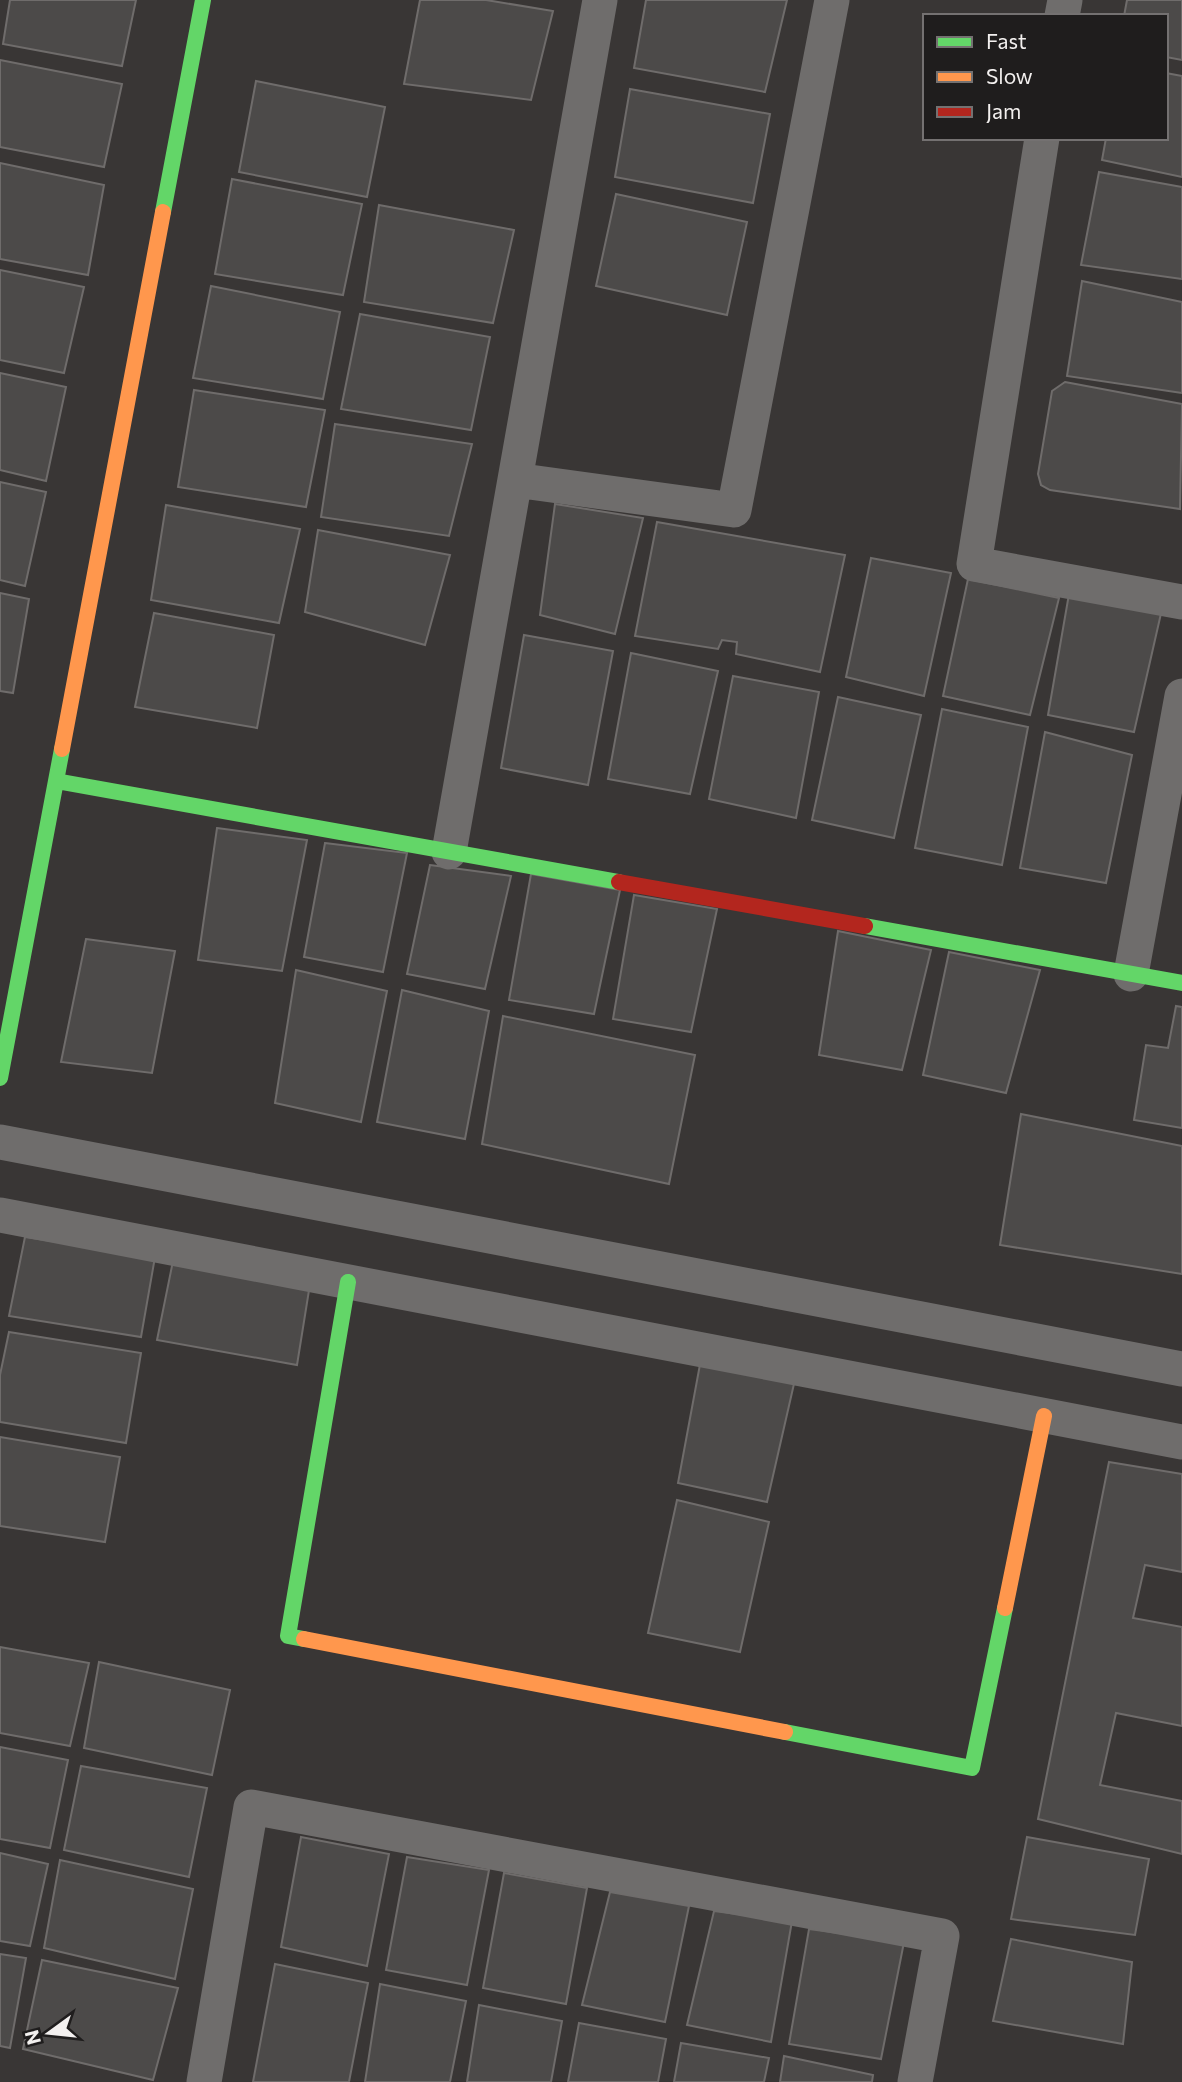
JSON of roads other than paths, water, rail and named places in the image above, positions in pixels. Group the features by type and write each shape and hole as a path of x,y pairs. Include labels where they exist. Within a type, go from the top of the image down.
{"street":[{"path":"0,1078 203,0"},
{"path":"449,852 600,0"},
{"path":"515,480 734,510 832,0"},
{"path":"1042,140 974,564 1182,602"},
{"path":"1131,974 1182,696"},
{"path":"56,781 1182,983"},
{"path":"0,1142 1182,1369"},
{"path":"0,1214 1182,1442"},
{"path":"348,1282 288,1636 972,1768 1044,1416"},
{"path":"204,2082 251,1807 942,1936 915,2082"}]}
